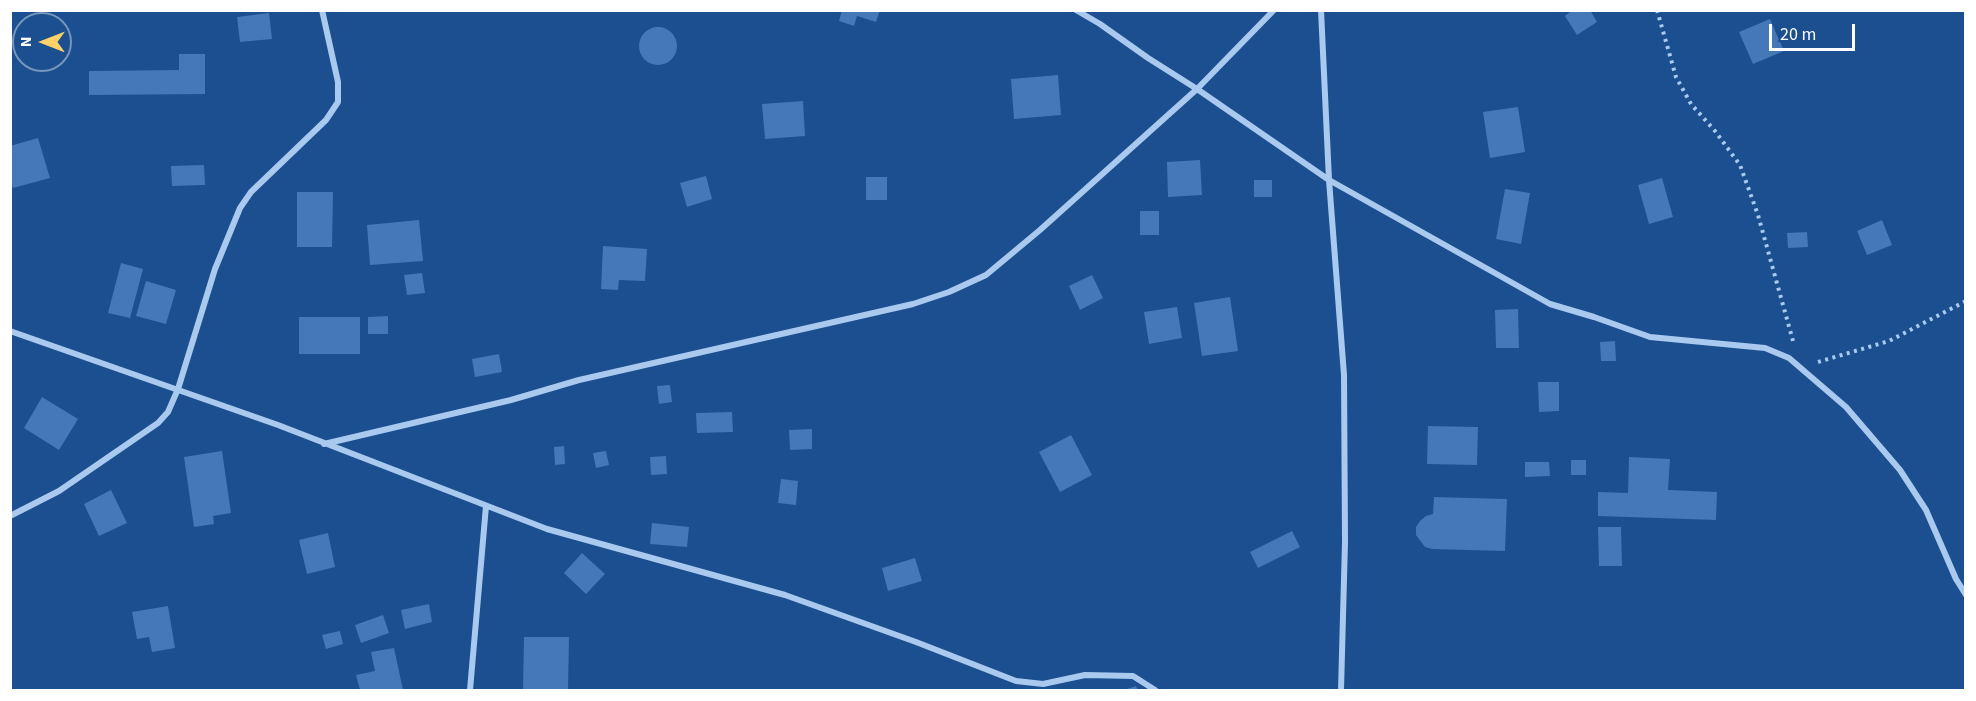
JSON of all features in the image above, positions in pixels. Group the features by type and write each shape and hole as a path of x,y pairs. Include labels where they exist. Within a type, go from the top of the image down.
{"street":[{"path":"10,516 59,491 159,423 168,412 215,269 240,208 251,192 326,120 338,102 338,82 322,10"},
{"path":"1076,10 1197,89 1329,180 1550,304 1650,337 1766,348 1789,358 1846,407 1900,470 1926,510 1965,595"},
{"path":"324,444 510,400 579,380 914,304 949,292 986,275 1040,230 1197,89 1274,10"},
{"path":"1321,10 1329,180 1344,375 1345,542 1341,690"},
{"path":"10,331 177,389 547,529 785,595 1016,681 1043,684 1085,675 1133,676 1155,690"},
{"path":"470,690 486,506"}],"path":[{"path":"1657,10 1676,77 1691,104 1740,165 1758,215 1800,368 1889,341 1965,301"}],"building":[{"path":"842,10 880,10 876,22 857,16 854,26 839,21"},
{"path":"1572,10 1590,10 1597,22 1577,35 1565,16"},
{"path":"269,13 272,39 240,42 237,17"},
{"path":"1770,19 1784,51 1753,64 1739,32"},
{"path":"658,27 671,33 677,46 671,59 658,65 645,59 639,46 645,33"},
{"path":"179,54 205,54 205,94 89,95 89,71 179,70"},
{"path":"1058,75 1061,115 1014,119 1011,79"},
{"path":"803,101 805,136 765,139 762,104"},
{"path":"1518,107 1525,152 1490,158 1483,112"},
{"path":"38,138 50,178 13,188 10,180 10,146"},
{"path":"1200,160 1202,195 1168,197 1167,162"},
{"path":"204,165 205,185 172,186 171,166"},
{"path":"706,176 712,199 687,207 680,183"},
{"path":"866,177 887,177 887,200 866,200"},
{"path":"1662,178 1673,217 1649,224 1638,185"},
{"path":"1254,180 1272,180 1272,197 1254,197"},
{"path":"1505,189 1530,193 1521,244 1496,239"},
{"path":"297,192 333,192 332,247 297,247"},
{"path":"1140,211 1159,211 1159,235 1140,235"},
{"path":"419,220 423,261 370,265 367,225"},
{"path":"1882,220 1892,245 1867,255 1857,231"},
{"path":"1807,232 1808,247 1788,248 1787,233"},
{"path":"603,246 647,249 645,281 619,280 618,290 601,289"},
{"path":"121,263 143,269 130,318 108,313"},
{"path":"422,273 425,293 407,295 404,275"},
{"path":"1092,275 1103,298 1080,310 1069,286"},
{"path":"146,281 176,290 166,324 136,316"},
{"path":"1230,297 1238,351 1202,356 1194,303"},
{"path":"1177,307 1182,338 1149,344 1144,312"},
{"path":"1518,309 1519,348 1496,348 1495,310"},
{"path":"388,316 388,334 368,334 368,317"},
{"path":"299,317 360,317 360,354 299,354"},
{"path":"1615,341 1616,361 1601,361 1600,342"},
{"path":"499,354 502,372 475,377 472,359"},
{"path":"1538,382 1559,382 1559,411 1539,412"},
{"path":"670,385 672,402 659,404 657,386"},
{"path":"42,397 78,419 59,450 24,428"},
{"path":"732,412 733,432 697,433 696,413"},
{"path":"1428,426 1478,427 1477,465 1427,464"},
{"path":"812,429 812,449 790,450 789,430"},
{"path":"1071,435 1092,475 1060,492 1039,452"},
{"path":"564,446 565,464 555,465 554,447"},
{"path":"222,451 231,513 213,516 214,524 194,527 184,457"},
{"path":"606,451 609,465 596,468 593,453"},
{"path":"666,456 667,474 651,475 650,457"},
{"path":"1629,457 1670,459 1668,490 1717,492 1716,520 1598,516 1598,492 1628,493"},
{"path":"1571,460 1586,460 1586,475 1571,475"},
{"path":"1525,462 1549,462 1550,476 1525,477"},
{"path":"781,479 798,481 796,505 778,503"},
{"path":"111,490 127,523 99,536 84,504"},
{"path":"1434,497 1507,499 1505,551 1425,547 1416,535 1416,527 1426,516 1433,514"},
{"path":"652,523 689,527 687,547 650,544"},
{"path":"1598,527 1621,527 1622,566 1599,566"},
{"path":"1292,531 1300,547 1258,568 1250,552"},
{"path":"328,533 335,567 307,574 299,540"},
{"path":"582,553 605,574 586,594 564,573"},
{"path":"915,558 922,581 888,591 882,568"},
{"path":"429,604 432,622 405,629 401,610"},
{"path":"168,606 175,648 152,652 149,637 137,639 132,612"},
{"path":"383,615 389,633 361,643 355,625"},
{"path":"340,631 343,644 326,649 322,635"},
{"path":"524,637 569,637 568,690 523,690"},
{"path":"394,648 403,690 360,690 356,675 375,671 371,652"},
{"path":"1136,686 1138,690 1124,690"}]}
